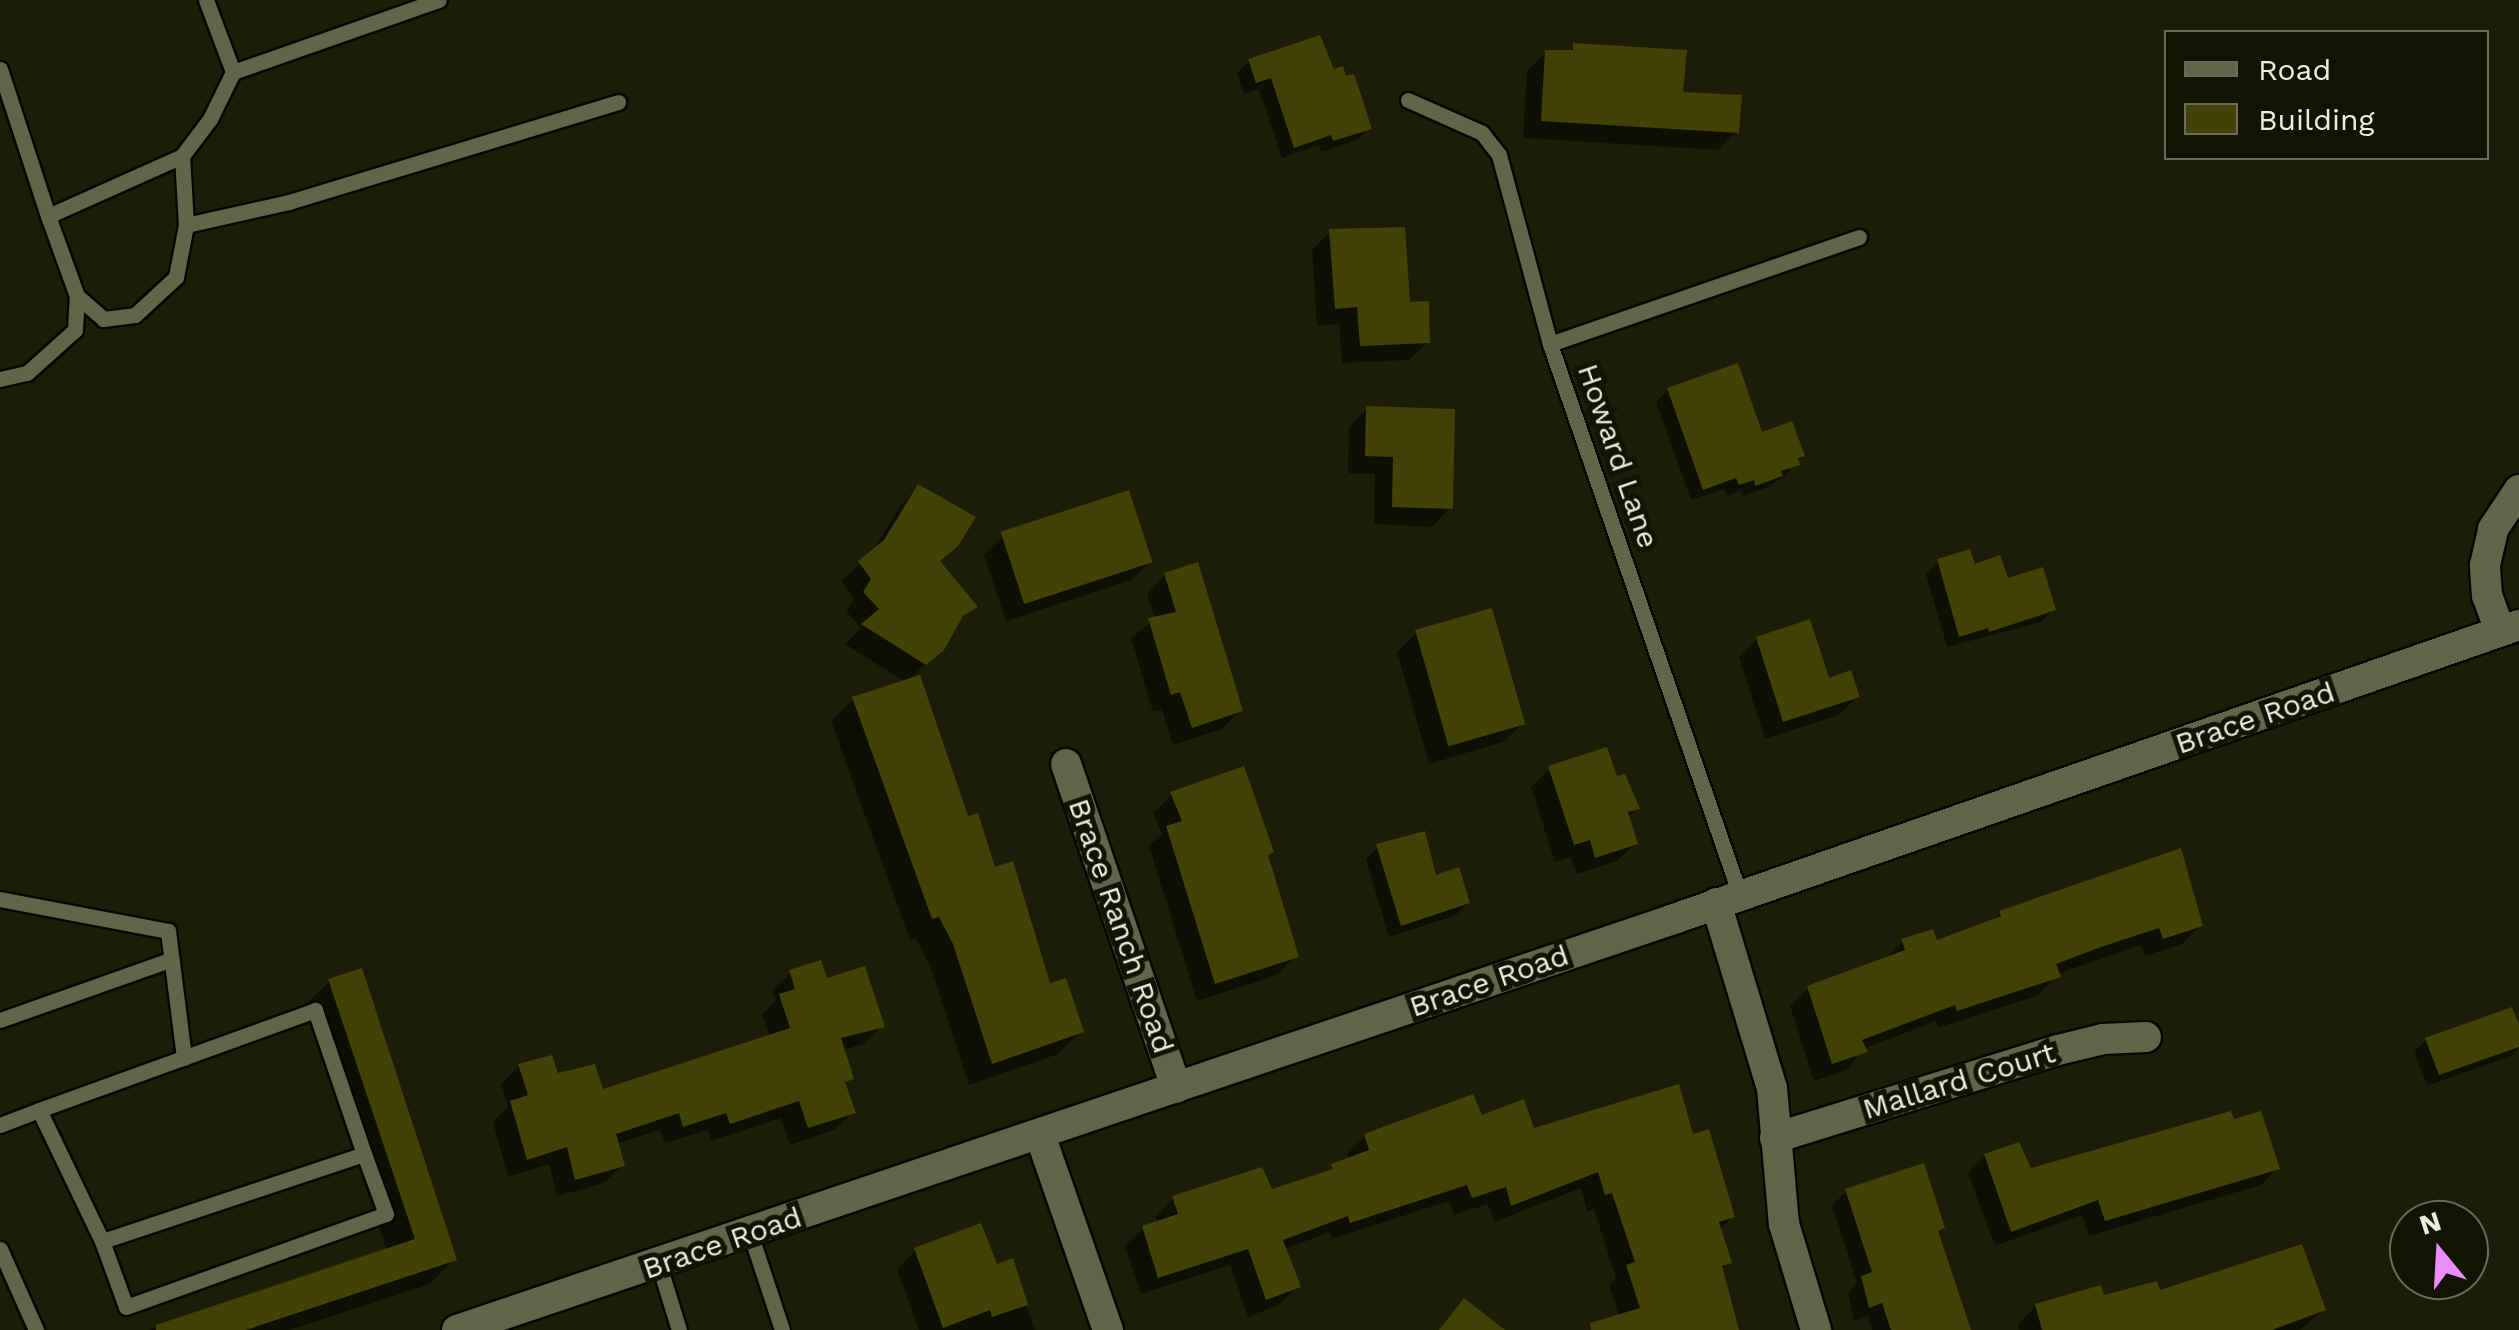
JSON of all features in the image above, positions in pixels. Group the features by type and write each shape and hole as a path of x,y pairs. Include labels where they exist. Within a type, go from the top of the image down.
{"street":[{"path":"2509,628 2487,596 2486,565 2493,528 2519,490"},
{"name":"Brace Road","path":"456,1330 1040,1135 2509,628"},
{"name":"Brace Ranch Road","path":"1066,764 1176,1088"},
{"path":"1728,899 1772,1088 1784,1224 1816,1330"},
{"name":"Mallard Court","path":"1775,1138 2058,1050 2104,1039 2146,1037"},
{"path":"1040,1135 1108,1330"}],"lane":[{"path":"206,0 233,72"},
{"path":"48,216 182,156 210,120 233,72 439,0"},
{"path":"0,69 77,296 75,330 27,373 0,379"},
{"path":"1408,100 1482,134 1499,154 1550,344"},
{"path":"186,225 289,202 618,102"},
{"path":"77,296 103,320 135,316 176,277 186,225 182,156"},
{"name":"Howard Lane","path":"1728,899 1550,344 1858,237"},
{"path":"0,899 168,932 184,1058"},
{"path":"0,1020 172,959"},
{"path":"0,1125 39,1110 315,1010 386,1214 126,1306 102,1241 39,1110"},
{"path":"102,1241 364,1154"},
{"path":"750,1233 782,1330"},
{"path":"0,1248 36,1330"},
{"path":"658,1265 680,1330"}],"building":[{"path":"1320,35 1334,69 1343,66 1346,76 1354,74 1372,129 1333,141 1331,135 1294,148 1271,78 1256,83 1248,59"},
{"path":"1573,43 1687,50 1683,92 1742,95 1739,133 1541,121 1545,50 1573,50"},
{"path":"1405,227 1410,302 1429,301 1430,343 1360,346 1357,307 1335,309 1329,229"},
{"path":"1738,363 1762,432 1792,421 1805,456 1798,458 1800,465 1781,471 1783,476 1755,486 1754,480 1739,485 1736,478 1703,490 1667,388"},
{"path":"1366,406 1455,409 1453,509 1392,507 1393,457 1365,456"},
{"path":"918,484 976,517 958,546 940,561 978,607 963,616 944,650 926,665 861,624 879,609 863,592 871,579 858,561 884,540"},
{"path":"1129,490 1152,562 1024,604 1001,532"},
{"path":"1970,549 1975,564 2000,555 2008,578 2043,567 2056,610 1989,632 1988,628 1959,637 1937,559"},
{"path":"1198,562 1243,711 1192,728 1180,692 1171,695 1148,618 1176,612 1164,573"},
{"path":"1492,608 1525,724 1448,746 1415,630"},
{"path":"1810,619 1829,678 1851,670 1860,697 1783,722 1756,637"},
{"path":"920,675 968,816 978,813 995,867 1013,861 1050,983 1066,978 1084,1032 992,1064 953,944 939,917 932,919 852,697"},
{"path":"1607,747 1617,776 1625,774 1640,809 1628,812 1638,844 1595,858 1590,840 1574,845 1548,766"},
{"path":"1244,766 1274,852 1268,855 1299,957 1215,984 1166,826 1182,821 1170,792"},
{"path":"1425,831 1436,875 1459,867 1470,903 1401,926 1376,844"},
{"path":"2181,848 2203,926 2163,939 2159,928 2101,947 2056,964 2061,977 1957,1011 1955,1005 1862,1040 1868,1052 1832,1064 1807,986 1905,950 1901,939 1933,929 1937,940 2001,916 1999,911"},
{"path":"821,960 827,978 865,966 885,1027 841,1038 854,1079 845,1082 856,1113 808,1128 799,1101 730,1124 726,1113 683,1127 679,1113 616,1134 625,1166 575,1180 567,1147 527,1160 510,1101 528,1095 518,1064 552,1055 558,1073 595,1064 603,1089 790,1028 779,994 795,989 789,970"},
{"path":"362,968 457,1260 246,1330 156,1330 156,1325 415,1239 328,979"},
{"path":"2512,1007 2519,1025 2519,1047 2439,1075 2425,1038"},
{"path":"1679,1084 1693,1134 1709,1129 1735,1217 1719,1222 1732,1263 1722,1266 1739,1330 1591,1330 1590,1323 1640,1308 1626,1265 1635,1262 1612,1193 1605,1195 1598,1172 1511,1206 1506,1187 1472,1198 1467,1185 1350,1223 1348,1216 1283,1240 1301,1287 1266,1300 1248,1249 1158,1278 1142,1226 1178,1214 1172,1196 1262,1167 1272,1189 1333,1169 1331,1164 1369,1150 1364,1134 1473,1094 1482,1115 1524,1099 1534,1128"},
{"path":"2231,1111 2234,1119 2261,1111 2280,1169 2105,1221 2098,1200 2011,1232 1984,1154 2019,1142 2031,1168"},
{"path":"1924,1163 1945,1228 1938,1231 1971,1330 1891,1330 1882,1303 1869,1308 1861,1276 1872,1272 1845,1189"},
{"path":"981,1223 997,1264 1013,1258 1028,1305 992,1317 990,1310 943,1328 914,1248"},
{"path":"2302,1244 2326,1310 2272,1330 2042,1330 2035,1304 2101,1285 2104,1295 2157,1281 2160,1290"},
{"path":"1464,1298 1505,1330 1439,1330"}]}
